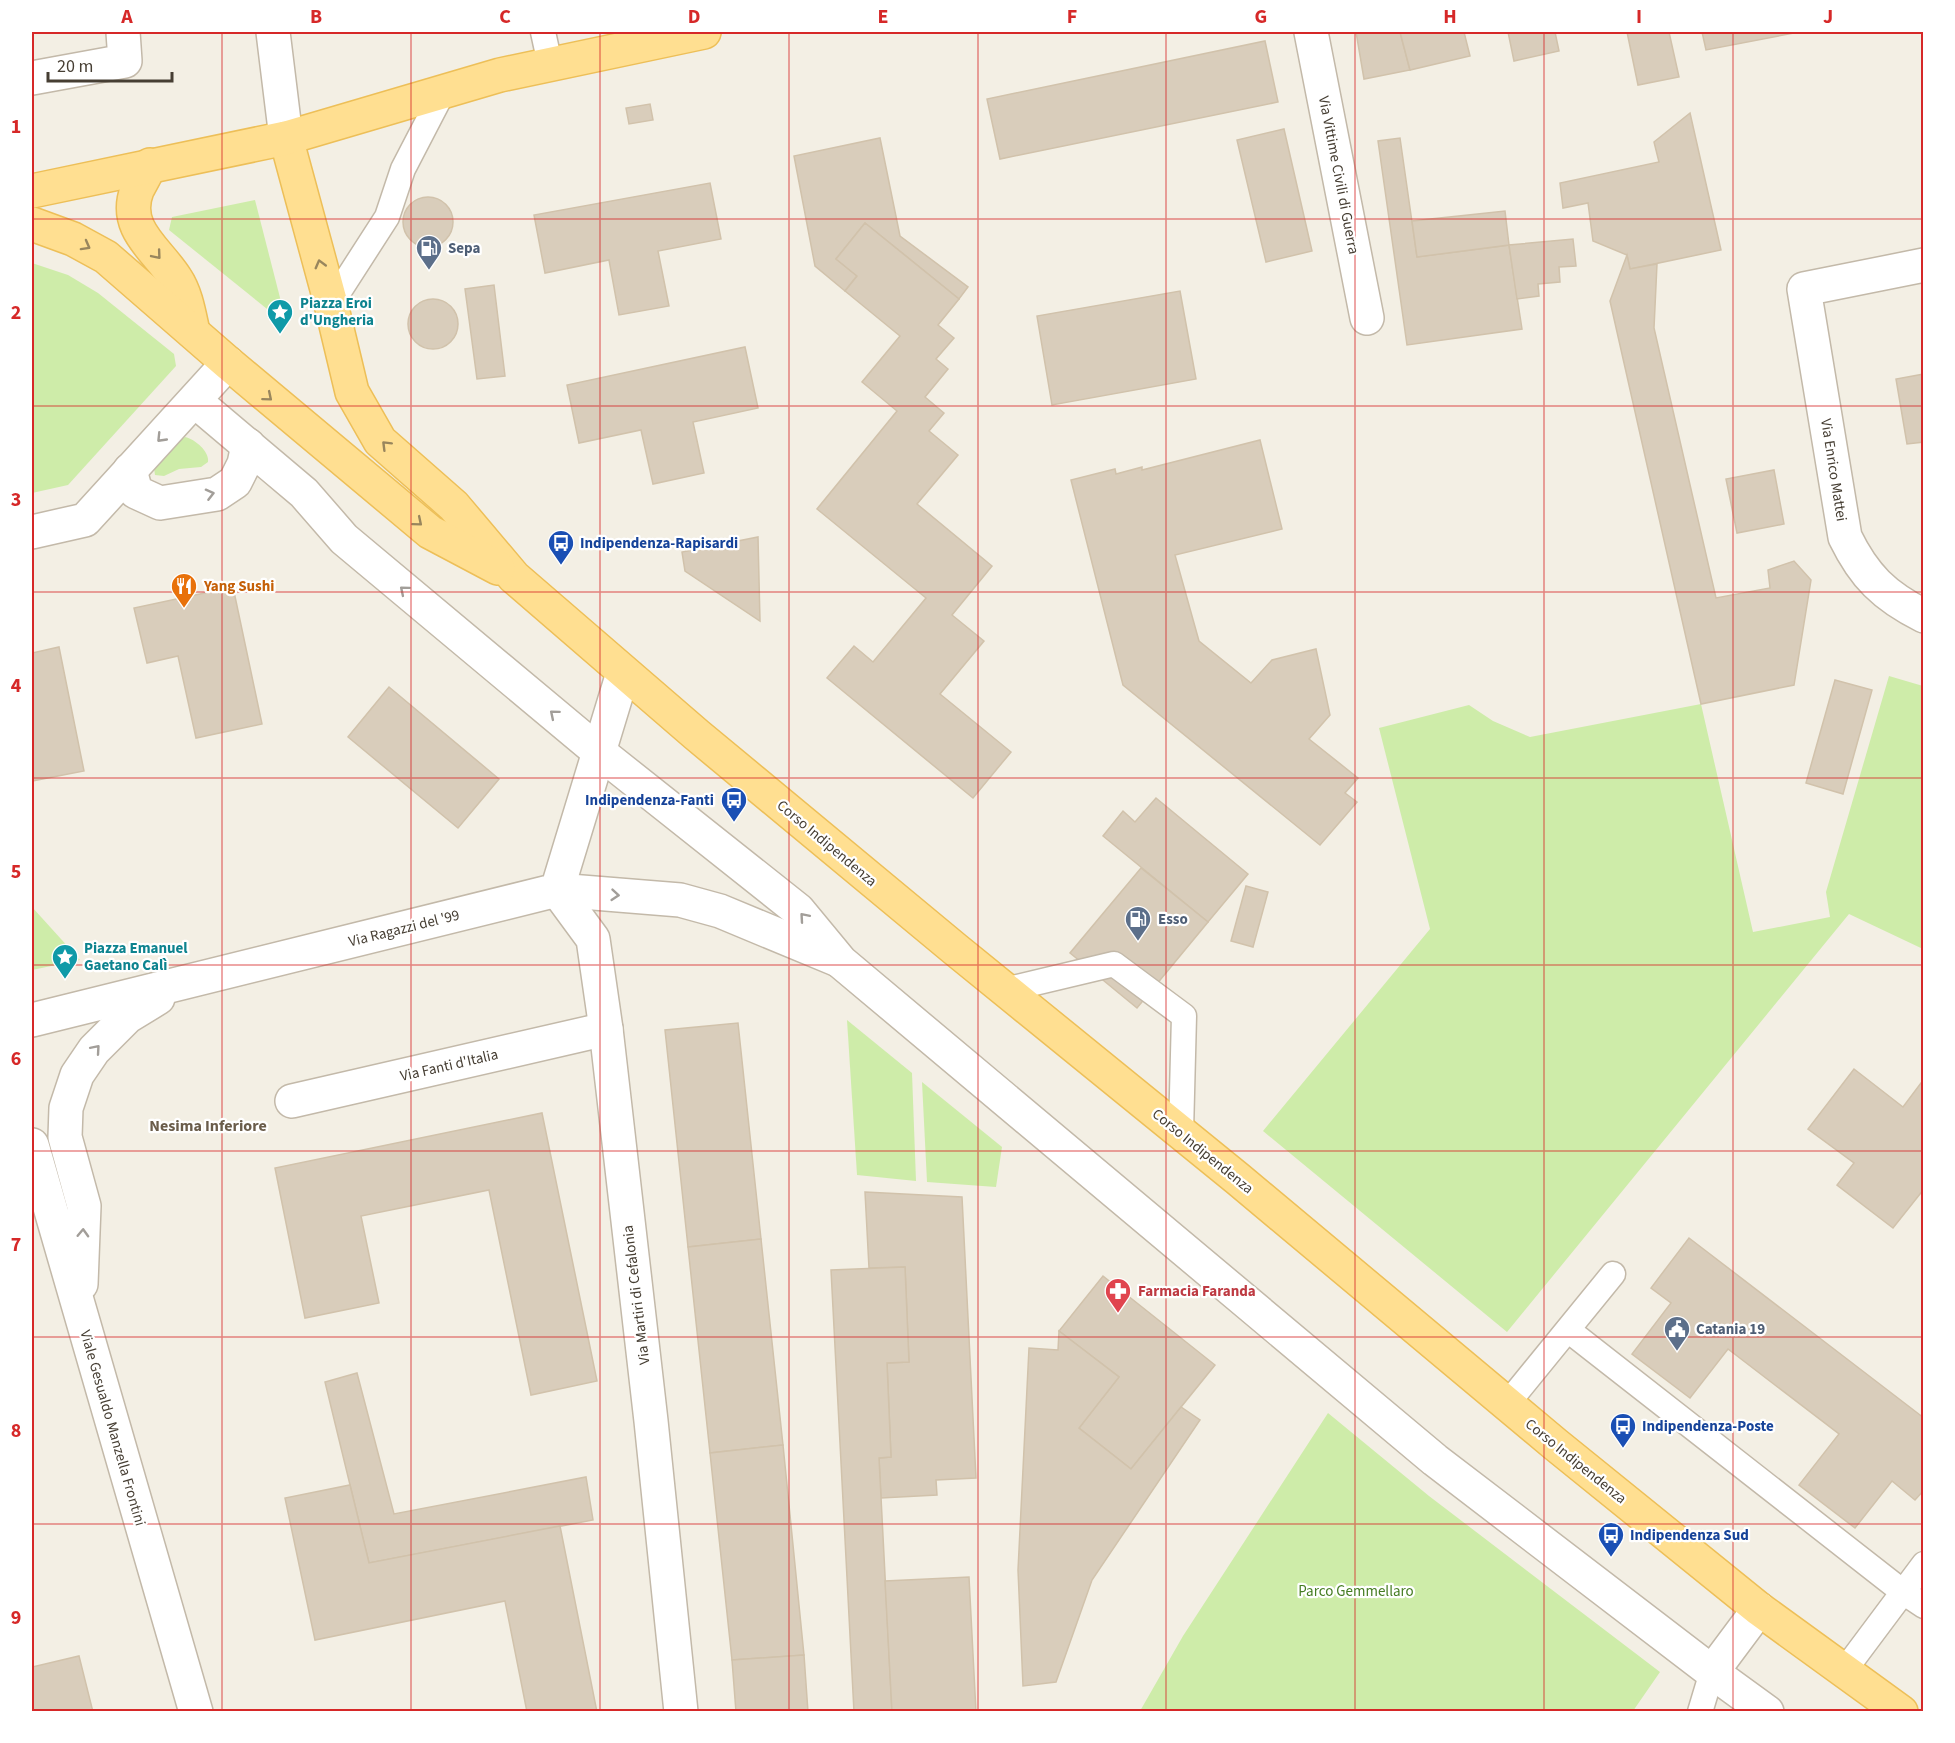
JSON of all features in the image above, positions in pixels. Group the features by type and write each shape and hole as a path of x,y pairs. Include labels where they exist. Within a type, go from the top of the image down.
{"main road":[{"path":"32,191 286,138 500,75 704,32"},
{"path":"286,138 331,304 352,392 380,441 454,506 514,577"},
{"path":"150,165 137,192 133,210 134,219 143,238 176,279 194,332"},
{"path":"32,224 73,239 106,257 228,363 430,532 514,577"},
{"name":"Corso Indipendenza","path":"514,577 623,673 1507,1404 1759,1609 1901,1712"}],"street":[{"path":"32,78 125,61 123,32"},
{"path":"273,32 286,138"},
{"name":"Via Vittime Civili di Guerra","path":"1311,32 1367,318"},
{"name":"Via Enrico Mattei","path":"1923,265 1804,289 1845,537 1856,559 1872,581 1908,609 1923,616"},
{"path":"32,532 85,520 228,363"},
{"path":"195,401 304,493 344,539 599,752 798,910 841,962 1435,1460 1767,1712"},
{"path":"130,470 136,492 160,503 217,494 235,483 244,465 248,445"},
{"path":"557,890 623,673"},
{"name":"Via Ragazzi del '99","path":"32,1020 557,890 680,900 720,911 841,962"},
{"name":"Via Martiri di Cefalonia","path":"557,890 593,939 606,1029 651,1421 681,1712"},
{"path":"80,1313 84,1206 65,1137 66,1108 77,1075 94,1050 127,1017 177,985"},
{"name":"Via Fanti d'Italia","path":"292,1101 606,1029"},
{"name":"Viale Gesualdo Manzella Frontini","path":"32,1145 196,1712"},
{"path":"1712,1672 1759,1609"}],"lane":[{"path":"543,32 550,64"},
{"path":"331,304 387,217 403,169 444,90"},
{"path":"1005,990 1114,964 1184,1016 1180,1132"},
{"path":"1507,1404 1613,1274"},
{"path":"1568,1330 1923,1606"},
{"path":"1844,1671 1923,1564"},
{"path":"1700,1712 1712,1672"}],"green space":[{"path":"255,200 287,325 169,230 172,217"},
{"path":"32,263 68,275 98,293 174,354 176,366 68,485 32,493"},
{"path":"185,437 201,446 207,454 208,462 201,467 179,469 164,476 155,475 154,468 170,448"},
{"path":"1889,676 1923,686 1923,949 1849,914 1507,1332 1263,1131 1430,929 1379,728 1469,705 1493,721 1530,737 1701,704 1753,932 1830,917 1826,892"},
{"path":"32,907 80,960 32,970"},
{"path":"847,1020 912,1073 916,1181 857,1175"},
{"path":"922,1082 1002,1147 996,1187 927,1182"},
{"name":"Parco Gemmellaro","path":"1328,1413 1429,1496 1660,1672 1633,1711 1140,1711 1183,1636"}],"building":[{"path":"1356,32 1400,32 1410,70 1364,79"},
{"path":"1400,32 1464,32 1470,56 1410,70"},
{"path":"1508,32 1555,32 1559,51 1514,61"},
{"path":"1627,32 1669,32 1679,77 1638,85"},
{"path":"1702,32 1799,32 1706,50"},
{"path":"1265,41 1278,102 1000,159 987,99"},
{"path":"650,104 653,120 629,124 626,108"},
{"path":"1690,113 1721,250 1630,269 1627,255 1593,241 1588,203 1563,208 1560,183 1659,162 1654,142"},
{"path":"1284,129 1312,251 1266,262 1237,140"},
{"path":"880,138 900,236 968,287 959,299 865,223 836,259 857,276 845,291 815,266 794,156"},
{"path":"1400,138 1417,257 1509,245 1522,329 1407,345 1378,141"},
{"path":"710,183 721,239 658,251 669,306 619,315 609,260 545,273 534,215"},
{"path":"428,197 437,199 448,208 453,222 451,231 442,242 428,247 419,245 408,236 403,222 405,213 414,202"},
{"path":"1505,211 1509,245 1417,257 1412,221"},
{"path":"865,223 959,299 938,325 954,338 936,359 948,369 925,397 944,413 929,431 958,455 917,504 992,566 952,615 984,641 940,694 1011,752 973,798 827,678 854,646 873,662 926,598 817,509 897,411 862,382 900,336 845,291 857,276 836,259"},
{"path":"1573,239 1576,266 1559,267 1560,282 1538,284 1539,296 1517,299 1509,245"},
{"path":"1627,255 1630,269 1657,264 1654,328 1716,598 1770,588 1768,570 1794,561 1811,580 1794,685 1701,704 1610,301"},
{"path":"494,285 505,376 477,379 465,289"},
{"path":"1180,291 1196,379 1052,405 1037,316"},
{"path":"433,299 442,301 453,310 458,324 456,333 447,344 433,349 424,347 413,338 408,324 410,315 419,304"},
{"path":"745,347 758,408 693,422 704,473 653,484 641,430 579,443 567,385"},
{"path":"1924,374 1924,442 1907,444 1896,379"},
{"path":"1260,440 1282,529 1175,555 1199,641 1251,683 1272,660 1316,649 1330,715 1309,739 1358,778 1345,793 1357,802 1320,845 1123,685 1071,480 1115,469 1116,474 1142,467 1142,470"},
{"path":"1774,470 1784,524 1737,533 1726,479"},
{"path":"758,537 760,621 685,571 682,552"},
{"path":"233,587 262,724 196,738 178,656 147,663 134,608"},
{"path":"59,647 84,771 32,781 32,653"},
{"path":"1835,680 1872,690 1843,794 1806,783"},
{"path":"389,687 499,779 458,828 348,737"},
{"path":"1156,798 1248,874 1208,922 1103,836 1123,811 1135,822"},
{"path":"1141,868 1208,922 1137,1008 1070,953"},
{"path":"1246,886 1268,892 1253,947 1231,941"},
{"path":"738,1023 761,1239 688,1247 665,1030"},
{"path":"1854,1069 1903,1107 1924,1079 1924,1189 1893,1228 1837,1185 1854,1163 1808,1129"},
{"path":"542,1113 597,1381 531,1395 489,1190 361,1216 379,1303 305,1318 275,1168"},
{"path":"865,1192 962,1197 976,1478 936,1480 937,1495 881,1498 879,1458 891,1457 887,1363 909,1362 905,1267 869,1268"},
{"path":"1689,1238 1924,1418 1924,1490 1915,1500 1892,1481 1855,1528 1799,1485 1839,1434 1728,1349 1690,1398 1632,1354 1671,1303 1651,1288"},
{"path":"761,1239 783,1445 710,1453 688,1247"},
{"path":"905,1267 909,1362 887,1363 891,1457 879,1458 892,1712 854,1712 831,1270"},
{"path":"1103,1276 1215,1365 1131,1469 1079,1428 1119,1377 1059,1331"},
{"path":"1059,1331 1119,1377 1079,1428 1131,1469 1181,1407 1200,1420 1092,1580 1056,1682 1023,1686 1018,1570 1029,1348 1058,1350"},
{"path":"357,1373 394,1514 586,1477 593,1520 369,1563 325,1382"},
{"path":"783,1445 804,1655 732,1660 710,1453"},
{"path":"350,1485 369,1563 560,1526 597,1712 527,1712 505,1601 315,1640 285,1498"},
{"path":"969,1577 976,1712 892,1712 885,1581"},
{"path":"804,1655 808,1712 736,1712 732,1660"},
{"path":"79,1656 93,1712 32,1712 32,1667"}],"place":[{"name":"Sepa","path":"429,271"},
{"name":"Piazza Eroi d'Ungheria","path":"280,335"},
{"name":"Indipendenza-Rapisardi","path":"561,566"},
{"name":"Yang Sushi","path":"184,609"},
{"name":"Indipendenza-Fanti","path":"734,823"},
{"name":"Esso","path":"1138,942"},
{"name":"Piazza Emanuel Gaetano Calì","path":"65,980"},
{"name":"Farmacia Faranda","path":"1118,1314"},
{"name":"Catania 19","path":"1677,1352"},
{"name":"Indipendenza-Poste","path":"1623,1449"},
{"name":"Indipendenza Sud","path":"1611,1558"}],"district":[{"name":"Nesima Inferiore","path":"208,1125"}]}
